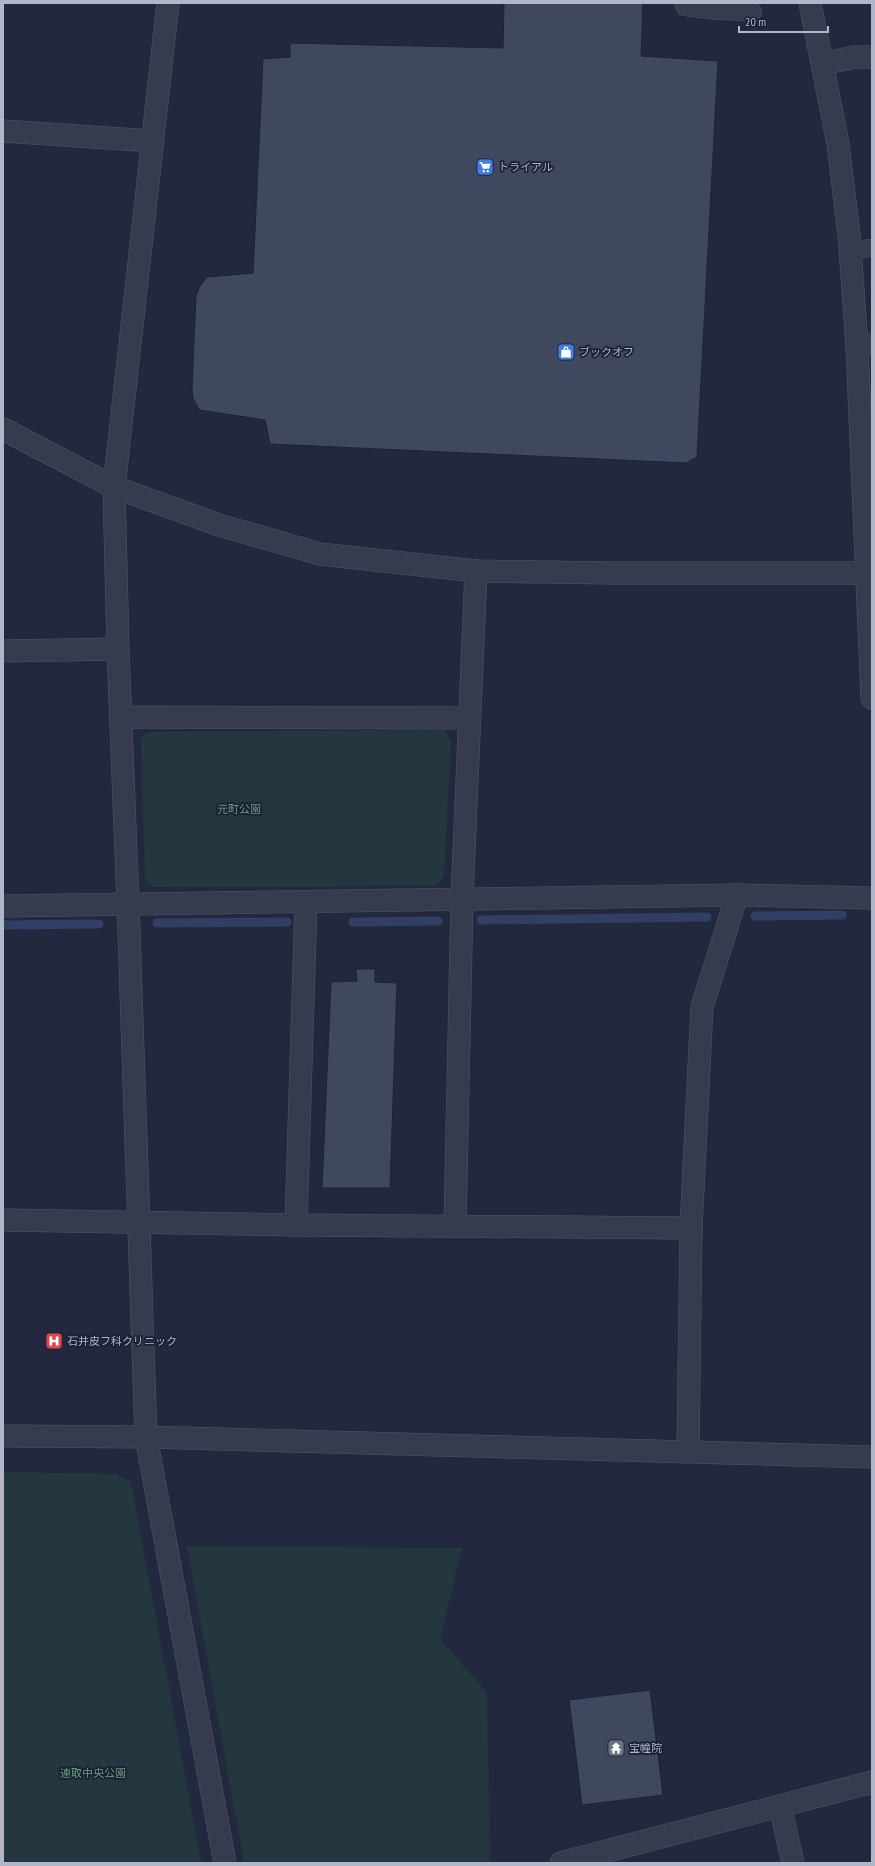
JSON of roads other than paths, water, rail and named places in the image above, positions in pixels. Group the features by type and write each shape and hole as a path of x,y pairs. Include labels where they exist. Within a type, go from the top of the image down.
{"street":[{"path":"168,3 114,487 118,649 146,1437 225,1863"},
{"path":"810,3 838,144 850,250 865,346 872,698"},
{"path":"823,64 854,57 872,57"},
{"path":"3,131 152,141"},
{"path":"3,429 114,487 219,525 320,554 476,571 869,573"},
{"path":"455,1226 462,898 476,571"},
{"path":"3,651 118,649"},
{"path":"121,717 470,718"},
{"path":"3,906 737,895 872,898"},
{"path":"688,1451 691,1228 702,1007 737,895"},
{"path":"296,1225 306,902"},
{"path":"3,1220 296,1225 691,1228"},
{"path":"3,1436 146,1437 688,1451 872,1458"},
{"path":"561,1863 872,1782"},
{"path":"780,1806 792,1863"}],"lane":[{"path":"683,3 685,8 753,12"},
{"path":"850,250 872,248"}],"waterway":[{"path":"755,916 842,915"},
{"path":"481,920 707,917"},
{"path":"353,922 438,921"},
{"path":"157,923 287,922"},
{"path":"3,925 99,924"}],"place":[{"name":"トライアル","path":"485,167"},
{"name":"ブックオフ","path":"566,352"},
{"name":"石井皮フ科クリニック","path":"54,1341"},
{"name":"宝幢院","path":"616,1748"}],"park label":[{"name":"元町公園","path":"239,809"},
{"name":"連取中央公園","path":"93,1773"}]}
